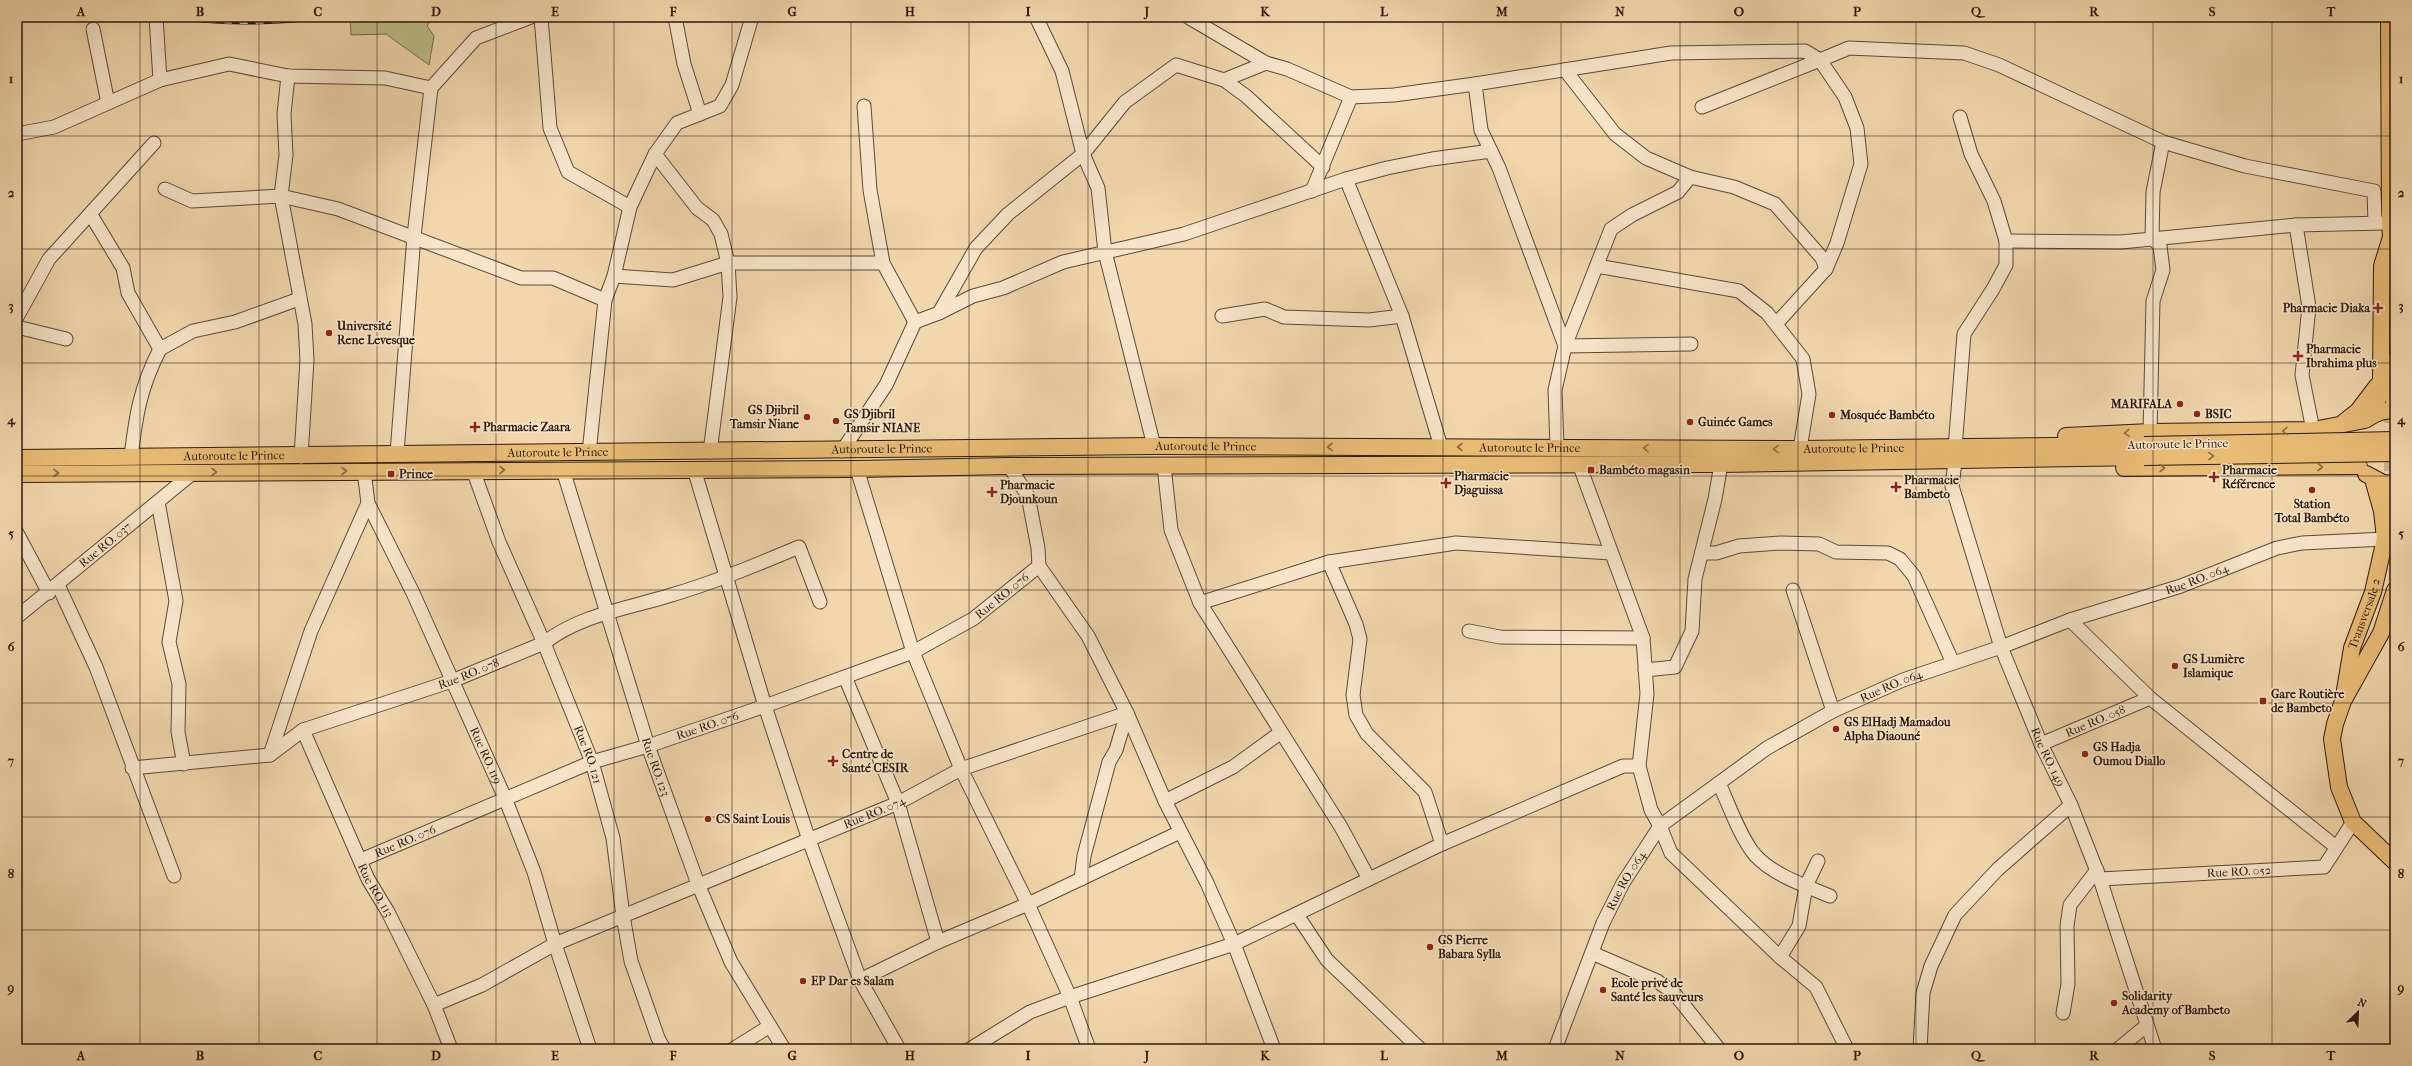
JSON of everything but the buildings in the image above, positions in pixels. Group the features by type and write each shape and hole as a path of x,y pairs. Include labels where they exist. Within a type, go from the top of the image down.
{"main road":[{"path":"2146,445 2337,427 2387,410 2394,404 2389,234 2389,17"},
{"path":"2382,510 2355,466 2354,442 2358,430 2370,416 2381,380 2382,266 2389,234"},
{"path":"2337,427 2358,411 2381,380"},
{"name":"Autoroute le Prince","path":"17,474 473,470 857,469 1009,466 1721,464 1955,455 2146,445 2395,440"},
{"name":"Autoroute le Prince","path":"2146,445 2395,453"},
{"name":"Autoroute le Prince","path":"17,458 301,457 397,453 842,451 1154,446 1800,449 1955,455"},
{"path":"1955,455 2093,469 2355,466 2372,479 2384,483 2393,489 2393,529 2387,576 2343,701"},
{"name":"Transversale 2","path":"2372,479 2382,510 2385,539 2373,592 2352,648 2343,701 2334,731 2334,755 2339,787 2353,822 2395,862"},
{"name":"Transversale 2","path":"2343,701 2381,633 2395,590"}],"street":[{"path":"156,17 160,80"},
{"path":"397,453 414,236 431,88 476,38 531,17"},
{"path":"541,17 550,128 568,172 630,208"},
{"path":"675,17 684,64 700,114"},
{"path":"589,453 605,300 614,276 630,208 655,154 677,123 720,106 732,85 752,17"},
{"path":"1036,17 1062,72 1083,154 1098,188 1105,252 1154,446"},
{"path":"1188,17 1266,63 1287,69 1351,97 1394,95 1475,84 1671,53 1805,51 1820,60 1845,97 1857,128 1861,164 1837,243 1826,269 1776,324"},
{"path":"93,29 108,103"},
{"path":"1702,107 1848,48 1964,53 1999,65 2163,142 2245,166 2374,191 2389,234 2296,225 2121,242 2006,241"},
{"path":"1224,80 1266,63"},
{"path":"17,134 54,127 160,80 229,64 288,76 385,78 431,88"},
{"path":"939,313 976,248 1008,214 1083,154 1125,102 1176,65 1224,80 1246,96 1323,167"},
{"path":"1564,70 1615,134 1646,158 1690,177 1734,187 1775,204 1822,258 1826,269"},
{"path":"288,76 284,114 286,155 281,196 299,299 305,324 307,360 301,457"},
{"path":"1475,84 1481,130 1491,151 1565,346"},
{"path":"1312,191 1351,97"},
{"path":"864,106 870,190 883,263 915,322"},
{"name":"Rue RO. 149","path":"1960,118 1971,154 1994,201 2006,241 2006,265 1993,289 1964,334 1952,486 2001,647 2041,744 2071,805 2098,875 2146,1026 2155,1049"},
{"path":"2146,445 2153,301 2163,270 2160,246 2152,238 2153,192 2163,142"},
{"path":"17,317 49,259 154,143"},
{"path":"842,451 886,385 915,322 939,313 973,296 1003,288 1063,262 1184,234 1346,179 1432,159 1491,151"},
{"path":"655,154 697,208 713,220 721,234 728,263 730,297 710,452"},
{"path":"1557,447 1555,390 1565,346 1612,229 1632,215 1678,192 1690,177"},
{"path":"1346,179 1402,316 1441,448"},
{"path":"165,189 192,201 281,196 338,209 414,236 521,278 553,278 605,300"},
{"path":"90,215 123,268 128,293 160,349"},
{"path":"2296,225 2309,307 2302,375 2313,430"},
{"path":"614,276 673,280 728,263 883,263"},
{"path":"1597,266 1739,291 1767,314 1803,359 1809,394 1800,449"},
{"path":"131,457 137,407 147,375 160,349 193,331 235,322 299,299"},
{"path":"1222,316 1265,309 1284,317 1369,320 1402,316"},
{"path":"17,327 66,339"},
{"path":"1565,346 1691,344"},
{"path":"1579,464 1643,638 1647,694 1639,766 1651,810 1660,826 1671,853 1780,957 1816,987 1847,1049"},
{"path":"1645,670 1674,667 1692,631 1695,579 1715,499 1721,464"},
{"path":"1009,466 1028,496 1038,548 1039,566 1088,636 1127,713 1165,801 1207,883 1234,944 1274,1049"},
{"path":"1164,466 1170,530 1200,602 1280,733 1341,827 1369,879"},
{"path":"694,469 726,578 809,840 860,980 899,1049"},
{"path":"857,469 912,652 961,769 1028,904 1070,997 1089,1049"},
{"name":"Rue RO. 121","path":"473,470 499,542 544,643 592,762 613,838 622,916 631,961 658,1038 664,1049"},
{"name":"Rue RO. 123","path":"563,470 648,746 698,884 732,962 784,1049"},
{"name":"Rue RO. 119","path":"364,471 368,503 413,593 505,798 534,872 554,944 590,1049"},
{"name":"Rue RO. 037","path":"17,617 54,589 194,472"},
{"path":"158,502 176,601 169,642 179,684 178,732 184,764"},
{"path":"132,768 270,755 311,631 368,503"},
{"path":"17,534 54,589 96,667 132,768 174,876"},
{"name":"Rue RO. 064","path":"1554,1049 1592,953 1623,883 1660,826 1767,748 1833,711 1903,680 2001,647 2070,620 2181,586 2277,548 2302,543 2385,539"},
{"path":"1200,602 1330,562 1456,543 1611,553"},
{"path":"1702,553 1716,553 1739,546 1781,543 1819,544 1836,552 1888,553 1900,559 1914,576 1954,663"},
{"name":"Rue RO. 078","path":"270,755 303,730 452,681 544,643 555,634 606,611 667,597 726,578 799,547 820,602"},
{"path":"1330,562 1356,624 1360,639 1353,695 1356,715 1367,734 1425,792 1442,844"},
{"name":"Rue RO. 076","path":"361,860 592,762 648,746 766,706 912,652 973,619 1039,566"},
{"path":"1793,590 1833,711"},
{"path":"2070,620 2150,698 2336,847"},
{"path":"1469,631 1500,637 1643,638"},
{"path":"845,677 898,803 938,942"},
{"name":"Rue RO. 058","path":"2041,744 2150,698"},
{"path":"1081,879 1084,856 1109,762 1116,750 1127,713"},
{"name":"Rue RO. 074","path":"434,1005 482,985 554,944 898,803 961,769 1127,713"},
{"name":"Rue RO. 113","path":"303,730 368,879 388,912 434,1005 451,1049"},
{"path":"1165,801 1233,767 1280,733"},
{"path":"970,1049 1030,1012 1070,997 1234,944 1442,844 1623,766 1639,766"},
{"path":"1719,783 1755,854 1769,867 1806,886 1830,896"},
{"path":"1920,1049 1923,993 1931,966 1955,915 1998,869 2071,805"},
{"name":"Rue RO. 052","path":"2098,875 2324,866 2353,822"},
{"path":"860,980 938,942 1028,904 1180,832"},
{"path":"1780,957 1799,926 1806,886 1818,861"},
{"path":"2063,1012 2068,984 2067,926 2070,905 2098,875"},
{"path":"1297,915 1327,960 1420,1049"},
{"path":"1592,953 1657,981 1674,993 1719,1049"},
{"path":"733,1049 770,1026"},
{"path":"2118,1049 2146,1026"}],"green space":[{"path":"350,17 433,17 427,26 434,36 429,65 386,34 351,35"}],"tunnel":[{"path":"2392,397 2392,495"}],"railway":[{"path":"176,17 194,20 250,23 323,17"}],"place":[{"name":"Pharmacie Diaka","path":"2378,308"},
{"name":"Université Rene Levesque","path":"329,333"},
{"name":"Pharmacie Ibrahima plus","path":"2298,356"},
{"name":"MARIFALA","path":"2180,404"},
{"name":"BSIC","path":"2197,414"},
{"name":"Mosquée Bambéto","path":"1832,415"},
{"name":"GS Djibril Tamsir Niane","path":"807,417"},
{"name":"GS Djibril Tamsir NIANE","path":"836,421"},
{"name":"Guinée Games","path":"1690,422"},
{"name":"Pharmacie Zaara","path":"475,427"},
{"name":"Bambéto magasin","path":"1591,470"},
{"name":"Prince","path":"391,474"},
{"name":"Pharmacie Référence","path":"2214,477"},
{"name":"Pharmacie Djaguissa","path":"1446,483"},
{"name":"Pharmacie Bambeto","path":"1896,487"},
{"name":"Station Total Bambéto","path":"2312,490"},
{"name":"Pharmacie Djounkoun","path":"992,492"},
{"name":"GS Lumière Islamique","path":"2175,666"},
{"name":"Gare Routière de Bambeto","path":"2263,701"},
{"name":"GS ElHadj Mamadou Alpha Diaouné","path":"1836,729"},
{"name":"GS Hadja Oumou Diallo","path":"2085,754"},
{"name":"Centre de Santé CESIR","path":"833,761"},
{"name":"CS Saint Louis","path":"708,819"},
{"name":"GS Pierre Babara Sylla","path":"1430,947"},
{"name":"EP Dar es Salam","path":"803,981"},
{"name":"Ecole privé de Santé les sauveurs","path":"1603,990"},
{"name":"Solidarity Academy of Bambeto","path":"2114,1003"}]}
